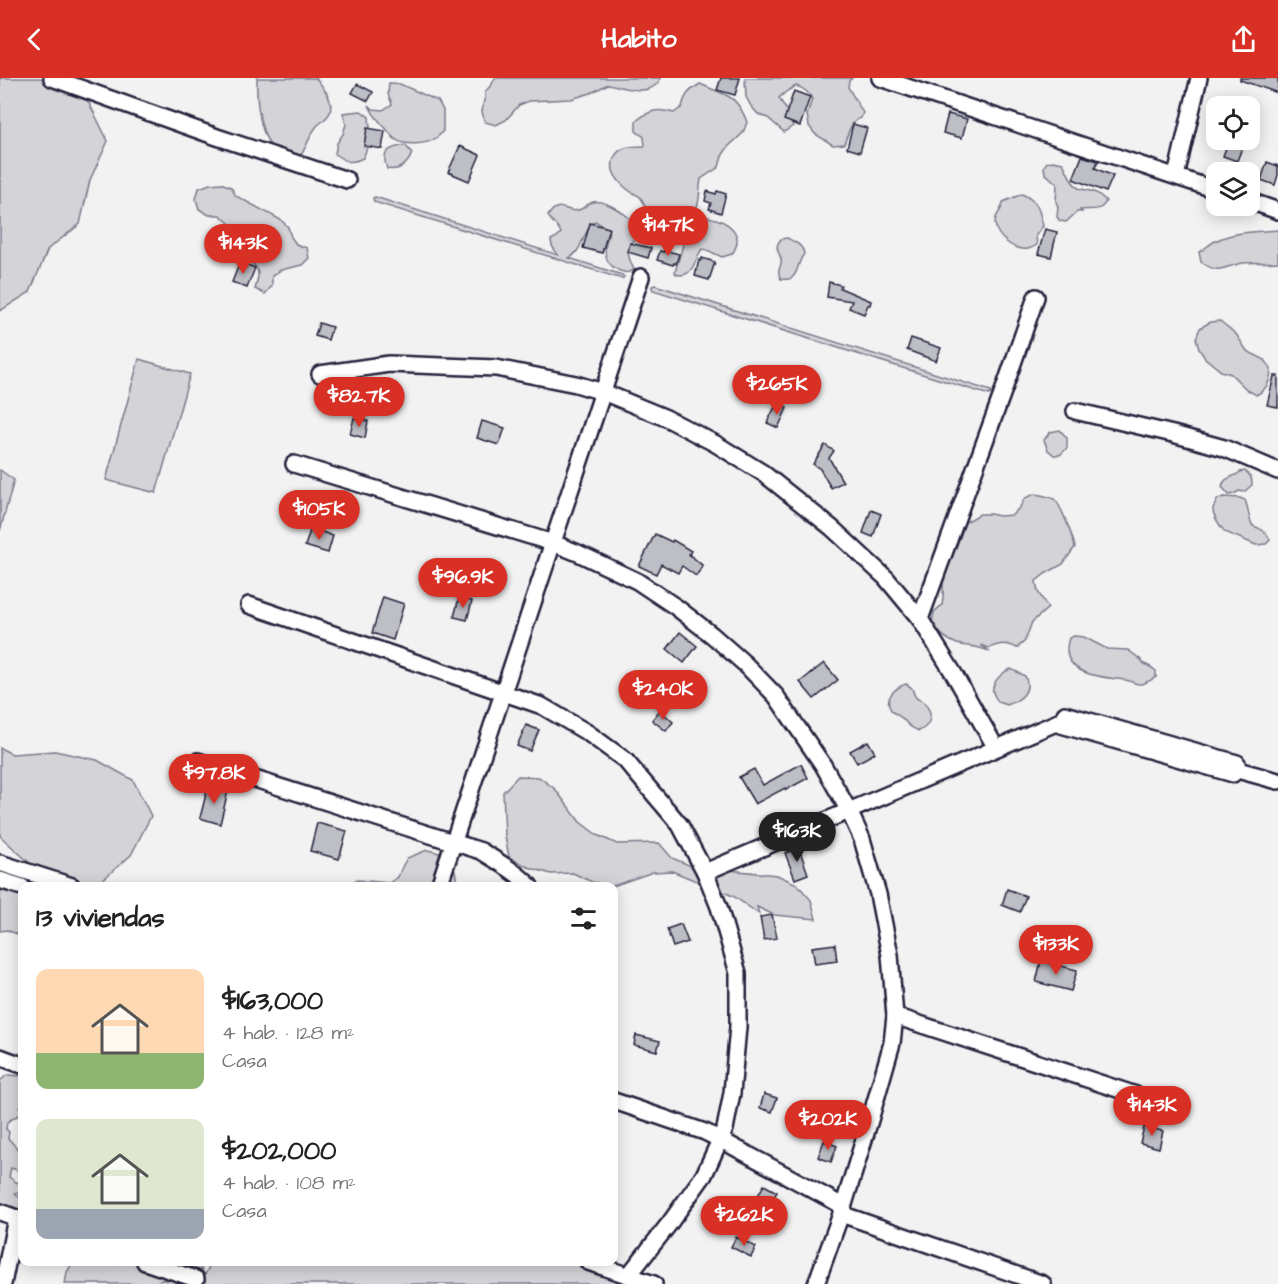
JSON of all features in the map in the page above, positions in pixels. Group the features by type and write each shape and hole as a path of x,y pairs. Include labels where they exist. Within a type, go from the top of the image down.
{"street":[{"path":"52,78 217,137 347,180"},
{"path":"880,78 1206,186"},
{"path":"1176,176 1199,78"},
{"path":"1260,205 1278,211"},
{"path":"440,882 641,277"},
{"path":"920,620 1036,297"},
{"path":"320,375 389,364 496,368 576,384 603,392 666,418 716,444 763,473 832,528 886,578 920,620 996,748"},
{"path":"1075,411 1224,448 1278,471"},
{"path":"294,464 553,543 637,581 712,635 737,657 776,696 823,765 862,839 878,894 890,955 895,1016 892,1043 870,1120 816,1284"},
{"path":"249,604 542,706 588,733 625,760 680,825 705,872 719,907 738,973 738,1026 732,1093 725,1129 704,1175 629,1275"},
{"path":"705,872 1063,720 1278,781"},
{"path":"198,762 481,851 506,866 526,882"},
{"path":"0,863 59,882"},
{"path":"0,880 18,886"},
{"path":"895,1016 1136,1095"},
{"path":"0,1058 18,1064"},
{"path":"618,1102 705,1132 842,1210 1037,1283"},
{"path":"0,1212 18,1219"},
{"path":"3,1284 18,1223"},
{"path":"157,1266 196,1279"},
{"path":"601,1266 654,1284"}],"shaded area":[{"path":"0,78 40,78 88,101 108,141 90,180 80,224 48,249 30,292 0,311"},
{"path":"257,78 316,78 327,94 331,107 330,112 317,126 301,155 287,156 278,153 267,139 258,108"},
{"path":"495,78 661,78 657,84 644,90 608,84 591,93 571,99 529,101 519,105 506,120 496,125 485,122 482,112 485,92"},
{"path":"745,78 852,78 848,87 863,113 861,118 852,125 844,144 833,145 815,134 809,126 807,115 812,99 806,91 796,86 779,98 793,126 784,132 768,118 758,114 751,106 746,97"},
{"path":"389,83 400,84 438,101 443,110 443,131 432,140 416,144 404,143 393,138 369,105 373,109 383,110 392,104 388,94"},
{"path":"700,84 734,100 747,122 743,133 722,156 719,167 701,179 698,203 691,217 709,217 726,224 737,236 737,244 732,254 722,257 702,249 692,268 686,274 681,275 675,272 688,219 672,226 673,236 677,238 667,241 643,220 645,205 640,197 631,192 616,177 613,162 621,150 628,147 645,146 644,137 636,131 636,121 654,111 674,113 682,107 688,93"},
{"path":"361,111 369,117 370,128 365,137 367,148 363,158 348,161 335,154 337,143 346,124 343,113"},
{"path":"405,145 412,153 408,161 399,168 387,169 385,158 388,151"},
{"path":"1052,161 1063,163 1078,188 1099,195 1106,201 1104,205 1098,209 1080,210 1082,212 1077,212 1066,222 1060,221 1057,217 1057,184 1045,173 1044,167 1046,163"},
{"path":"221,183 231,187 236,196 281,220 288,227 296,244 307,248 309,258 302,265 281,270 272,276 272,286 265,294 255,289 258,275 256,267 240,251 242,240 220,215 209,215 199,209 196,199 199,188"},
{"path":"1022,194 1032,200 1037,207 1043,226 1036,235 1037,245 1028,249 1012,246 999,234 995,224 1003,202"},
{"path":"375,197 558,255 551,240 561,233 548,216 556,208 576,211 590,203 598,202 612,207 636,226 638,233 629,250 634,270 622,272 610,263 605,252 608,229 595,221 587,230 577,251 569,258 622,275 624,277 622,279 374,202"},
{"path":"1278,230 1278,262 1243,263 1218,269 1201,262 1199,252 1215,241 1230,235"},
{"path":"787,238 796,242 804,254 794,275 791,278 781,279 779,270 781,259 777,247 781,239"},
{"path":"655,285 991,391 991,394 653,290 652,286"},
{"path":"1220,321 1236,334 1247,351 1265,360 1271,368 1268,384 1256,395 1246,389 1231,374 1221,371 1205,358 1199,349 1196,338 1200,328 1210,322"},
{"path":"139,359 190,374 156,493 106,480"},
{"path":"1060,430 1067,438 1067,448 1060,455 1054,455 1048,450 1044,440 1050,432"},
{"path":"0,470 14,480 0,531"},
{"path":"1245,471 1251,477 1252,485 1244,492 1239,491 1229,495 1222,487 1223,483"},
{"path":"1035,494 1052,498 1057,502 1075,547 1063,564 1036,581 1038,592 1048,608 1032,622 1025,641 1017,648 1006,644 988,648 981,645 990,652 949,640 932,623 934,612 942,605 943,599 943,583 938,561 962,524 980,514 1012,515 1025,498"},
{"path":"1224,497 1245,500 1253,526 1269,537 1270,540 1266,544 1256,545 1225,532 1213,511 1218,499"},
{"path":"1084,637 1107,649 1128,650 1156,671 1156,677 1139,684 1084,672 1069,660 1067,650 1069,638"},
{"path":"1011,669 1025,676 1027,686 1021,698 1007,705 998,702 993,689 998,678"},
{"path":"906,684 912,688 916,697 929,710 929,722 919,731 894,713 889,706 892,694"},
{"path":"0,748 12,754 55,751 97,760 133,780 151,816 131,855 100,882 51,882 0,836"},
{"path":"518,776 539,777 555,789 580,822 597,835 617,844 659,843 672,858 691,866 777,875 797,884 811,900 816,919 774,915 757,907 759,914 733,896 672,871 653,872 618,884 618,882 592,882 573,873 551,874 528,867 509,857 505,836 503,792"},
{"path":"427,850 441,854 453,866 456,882 390,882 398,877 407,858"},
{"path":"358,880 379,882 351,882"},
{"path":"0,891 18,893 18,934 7,930 0,931"},
{"path":"7,1075 18,1076 18,1115 7,1122 6,1129 9,1132 8,1138 18,1150 18,1170 11,1168 9,1177 18,1183 18,1193 15,1193 18,1196 18,1211 0,1202 0,1081"},
{"path":"71,1266 166,1266 187,1273 189,1266 199,1266 204,1273 200,1284 168,1284 164,1279 156,1284 65,1284"},
{"path":"209,1266 592,1266 639,1284 201,1284"}],"building":[{"path":"721,78 740,78 735,95 717,90"},
{"path":"1240,78 1278,78 1278,93 1240,80"},
{"path":"357,84 373,92 368,101 352,93"},
{"path":"794,91 810,97 800,126 784,120"},
{"path":"948,114 967,119 962,138 943,133"},
{"path":"853,124 867,128 860,152 847,148"},
{"path":"367,128 385,131 382,149 364,146"},
{"path":"460,146 480,155 469,181 448,172"},
{"path":"1225,150 1241,150 1237,161 1223,156"},
{"path":"1082,156 1098,161 1095,168 1113,176 1106,192 1073,179"},
{"path":"1267,162 1278,166 1275,185 1261,180"},
{"path":"707,191 726,194 721,213 709,209 711,203 705,201"},
{"path":"590,223 609,228 602,253 583,248"},
{"path":"1045,229 1057,232 1051,257 1038,254"},
{"path":"630,243 651,248 648,258 628,252"},
{"path":"664,250 679,254 676,264 657,260 660,251 664,252"},
{"path":"702,258 715,262 709,280 695,276 699,260 701,261"},
{"path":"240,262 255,268 247,288 232,282"},
{"path":"829,282 841,285 840,288 871,301 864,314 849,308 852,301 827,297"},
{"path":"319,323 332,327 328,340 315,336"},
{"path":"911,338 941,348 936,361 907,350"},
{"path":"1274,376 1278,376 1278,407 1267,405"},
{"path":"777,403 787,408 778,428 767,423"},
{"path":"354,418 368,421 365,438 350,434"},
{"path":"482,421 505,428 499,445 477,438"},
{"path":"825,445 834,451 829,458 843,482 831,488 820,469 813,464"},
{"path":"871,510 881,514 873,537 863,533"},
{"path":"311,528 333,536 328,553 305,546"},
{"path":"655,534 672,542 673,540 691,551 689,554 703,566 696,576 682,566 678,573 661,564 656,574 639,566"},
{"path":"383,597 404,604 393,640 372,633"},
{"path":"459,598 472,601 467,620 454,617"},
{"path":"680,632 697,646 684,663 667,649"},
{"path":"824,663 838,680 814,699 800,682"},
{"path":"660,710 673,722 666,731 652,720"},
{"path":"526,725 539,730 530,751 517,746"},
{"path":"868,741 875,753 857,763 850,751"},
{"path":"801,764 808,778 755,804 739,777 754,769 763,785"},
{"path":"208,786 228,791 220,824 200,818"},
{"path":"317,823 347,831 339,859 310,851"},
{"path":"799,848 808,874 795,879 785,853"},
{"path":"1007,889 1026,896 1020,912 1002,905"},
{"path":"772,915 777,938 764,940 760,917"},
{"path":"681,924 688,942 673,947 667,929"},
{"path":"835,944 837,961 815,964 812,947"},
{"path":"1041,961 1077,970 1071,991 1036,982"},
{"path":"636,1035 660,1041 657,1051 634,1045"},
{"path":"764,1094 777,1098 772,1112 760,1108"},
{"path":"1144,1127 1163,1131 1159,1148 1140,1143"},
{"path":"824,1141 837,1146 831,1162 818,1157"},
{"path":"764,1185 777,1192 764,1213 752,1206"},
{"path":"736,1237 756,1247 751,1257 731,1247"}]}
